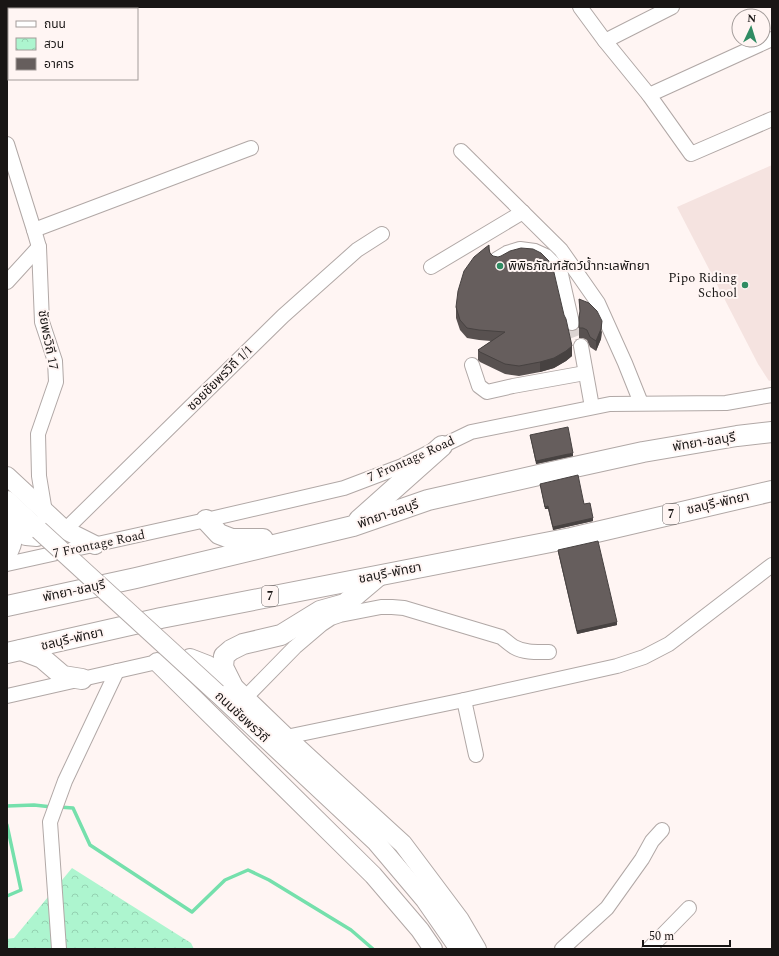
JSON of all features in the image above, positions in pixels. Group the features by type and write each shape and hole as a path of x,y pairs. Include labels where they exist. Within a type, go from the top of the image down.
{"highway":[{"name":"พัทยา-ชลบุรี","path":"7,606 136,578 353,526 428,500 644,452 737,436 772,432"},
{"path":"353,526 442,446"},
{"name":"ชลบุรี-พัทยา","path":"14,652 160,618 571,538 772,491"},
{"path":"206,520 219,534 232,539 292,540"},
{"path":"231,692 223,667 224,656 231,650 243,644 281,635 320,611 345,604 380,575"},
{"path":"14,652 42,658 63,676 82,679"}],"main road":[{"path":"7,476 65,530 95,545"},
{"name":"ถนนชัยพรวิถี","path":"7,500 39,530 286,737 402,844 460,920 477,949"},
{"path":"8,520 26,536 37,537 44,529 46,521 45,512"},
{"path":"7,555 12,547 13,536 8,520"},
{"name":"ถนนชัยพรวิถี","path":"190,658 208,665 231,692 376,842 425,900 459,949"},
{"name":"ถนนชัยพรวิถี","path":"156,662 373,875 420,930 433,949"}],"street":[{"path":"580,7 605,41 649,95 691,154 772,119"},
{"path":"605,41 672,7"},
{"path":"649,95 772,38"},
{"name":"ชัยพรวิถี 17","path":"7,144 38,247 42,322 55,361 56,382 38,434 38,476 45,512"},
{"path":"34,230 251,148"},
{"path":"461,150 561,250 565,265 572,323"},
{"path":"431,267 523,212"},
{"name":"ซอยชัยพรวิถี 1/1","path":"65,530 283,316 356,250 382,234"},
{"path":"7,282 38,247"},
{"path":"497,259 507,253 520,249 534,250 565,265 598,303 641,403"},
{"path":"581,346 592,407"},
{"path":"472,365 479,386 487,392 586,373"},
{"name":"7 Frontage Road","path":"7,564 344,488 402,466 471,432 610,404 726,402 772,395"},
{"path":"286,737 617,666 644,657 669,644 772,565"},
{"path":"231,692 295,647 331,618 381,607 404,608 501,637 512,646 528,652 549,652"},
{"path":"7,696 156,662 190,658"},
{"path":"59,949 50,822 62,790 118,671"},
{"path":"464,700 476,755"},
{"path":"562,949 607,908 642,859 652,841 662,830"},
{"path":"649,949 689,908"},
{"path":"52,949 65,949"}],"shaded area":[{"name":"Pipo Riding School","path":"772,165 772,380 769,381 758,364 677,207"}],"green space":[{"path":"72,868 191,943 194,949 7,949 7,939 14,938"}],"building":[{"path":"489,245 490,253 493,256 498,257 510,251 521,248 533,249 541,253 552,264 572,346 566,351 554,358 519,366 505,364 478,350 505,332 467,328 460,320 456,307 458,291 464,271 474,257"},
{"path":"579,299 589,303 597,311 602,321 601,329 596,341 590,337 587,330 579,328"},
{"path":"568,427 573,453 536,461 530,435"},
{"path":"578,475 584,504 590,503 593,518 553,527 548,506 545,507 540,484"},
{"path":"598,541 617,622 577,631 558,550"}],"waterway":[{"path":"7,806 34,805 52,807"},
{"path":"59,807 73,808 90,845 192,912 225,880 248,870 269,880 351,930 373,949"},
{"path":"7,825 21,890 7,896"}],"tunnel":[{"path":"572,323 581,346"}],"place":[{"name":"พิพิธภัณฑ์สัตว์น้ำทะเลพัทยา","path":"500,266"},
{"name":"Pipo Riding School","path":"745,285"}]}
